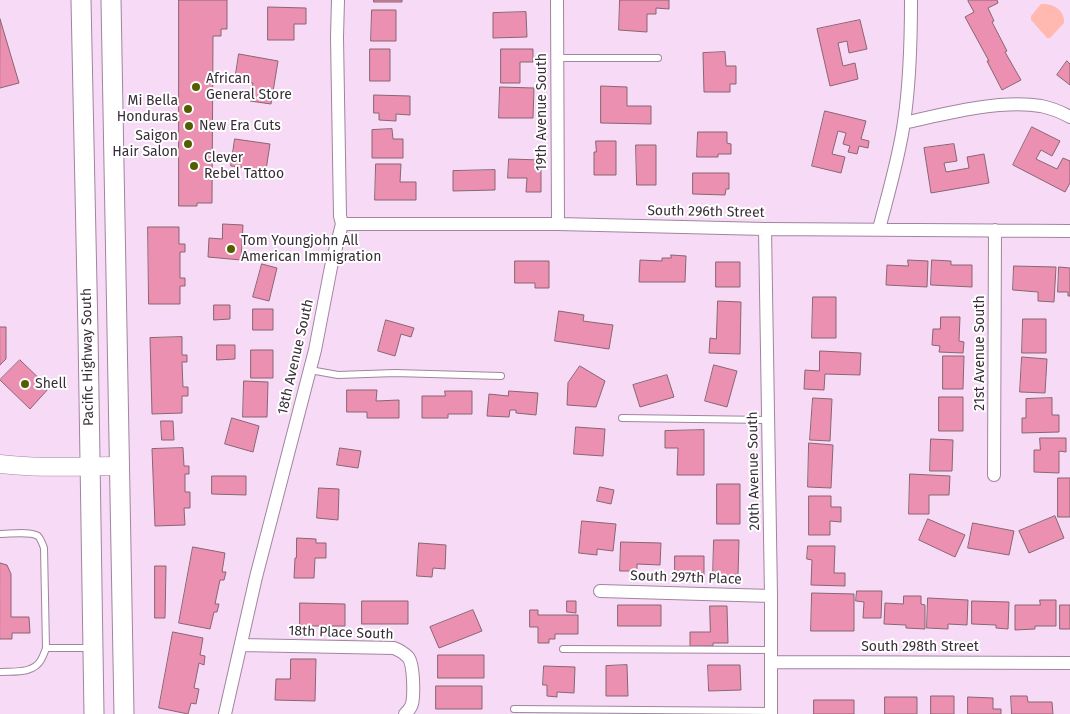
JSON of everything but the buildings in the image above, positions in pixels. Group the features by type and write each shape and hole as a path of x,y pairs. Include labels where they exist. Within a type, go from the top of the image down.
{"main road":[{"name":"Pacific Highway South","path":"81,0 94,714"},
{"path":"111,0 124,714"},
{"path":"0,464 27,466 120,466"}],"street":[{"name":"18th Avenue South","path":"225,714 256,577 310,370 331,267 342,224 340,216 338,0"},
{"name":"19th Avenue South","path":"557,0 558,224"},
{"path":"879,230 904,123 911,32 911,0"},
{"path":"904,123 968,110 1022,104 1043,106 1070,116"},
{"name":"South 296th Street","path":"342,224 558,224 879,230 1070,231"},
{"name":"20th Avenue South","path":"765,228 771,713"},
{"name":"21st Avenue South","path":"994,475 995,230"},
{"name":"South 297th Place","path":"600,590 771,596"},
{"name":"18th Place South","path":"241,645 394,648 408,657 412,665 412,703 405,714"},
{"name":"South 298th Street","path":"771,656 1070,663"}],"lane":[{"path":"557,58 658,58"},
{"path":"310,370 338,375 395,372 501,376"},
{"path":"622,418 768,420"},
{"path":"0,534 28,533 37,535 41,540 44,548 46,648 41,660 33,668 22,671 0,672"},
{"path":"46,648 93,648"},
{"path":"562,649 771,656"},
{"path":"514,709 771,713"}],"shaded area":[{"path":"1041,4 1054,6 1063,14 1064,23 1050,38 1047,38 1031,20 1031,16"}],"place":[{"name":"African General Store","path":"196,87"},
{"name":"Mi Bella Honduras","path":"188,109"},
{"name":"New Era Cuts","path":"189,126"},
{"name":"Saigon Hair Salon","path":"188,144"},
{"name":"Clever Rebel Tattoo","path":"194,166"},
{"name":"Tom Youngjohn All American Immigration","path":"231,249"},
{"name":"Shell","path":"25,384"}]}
